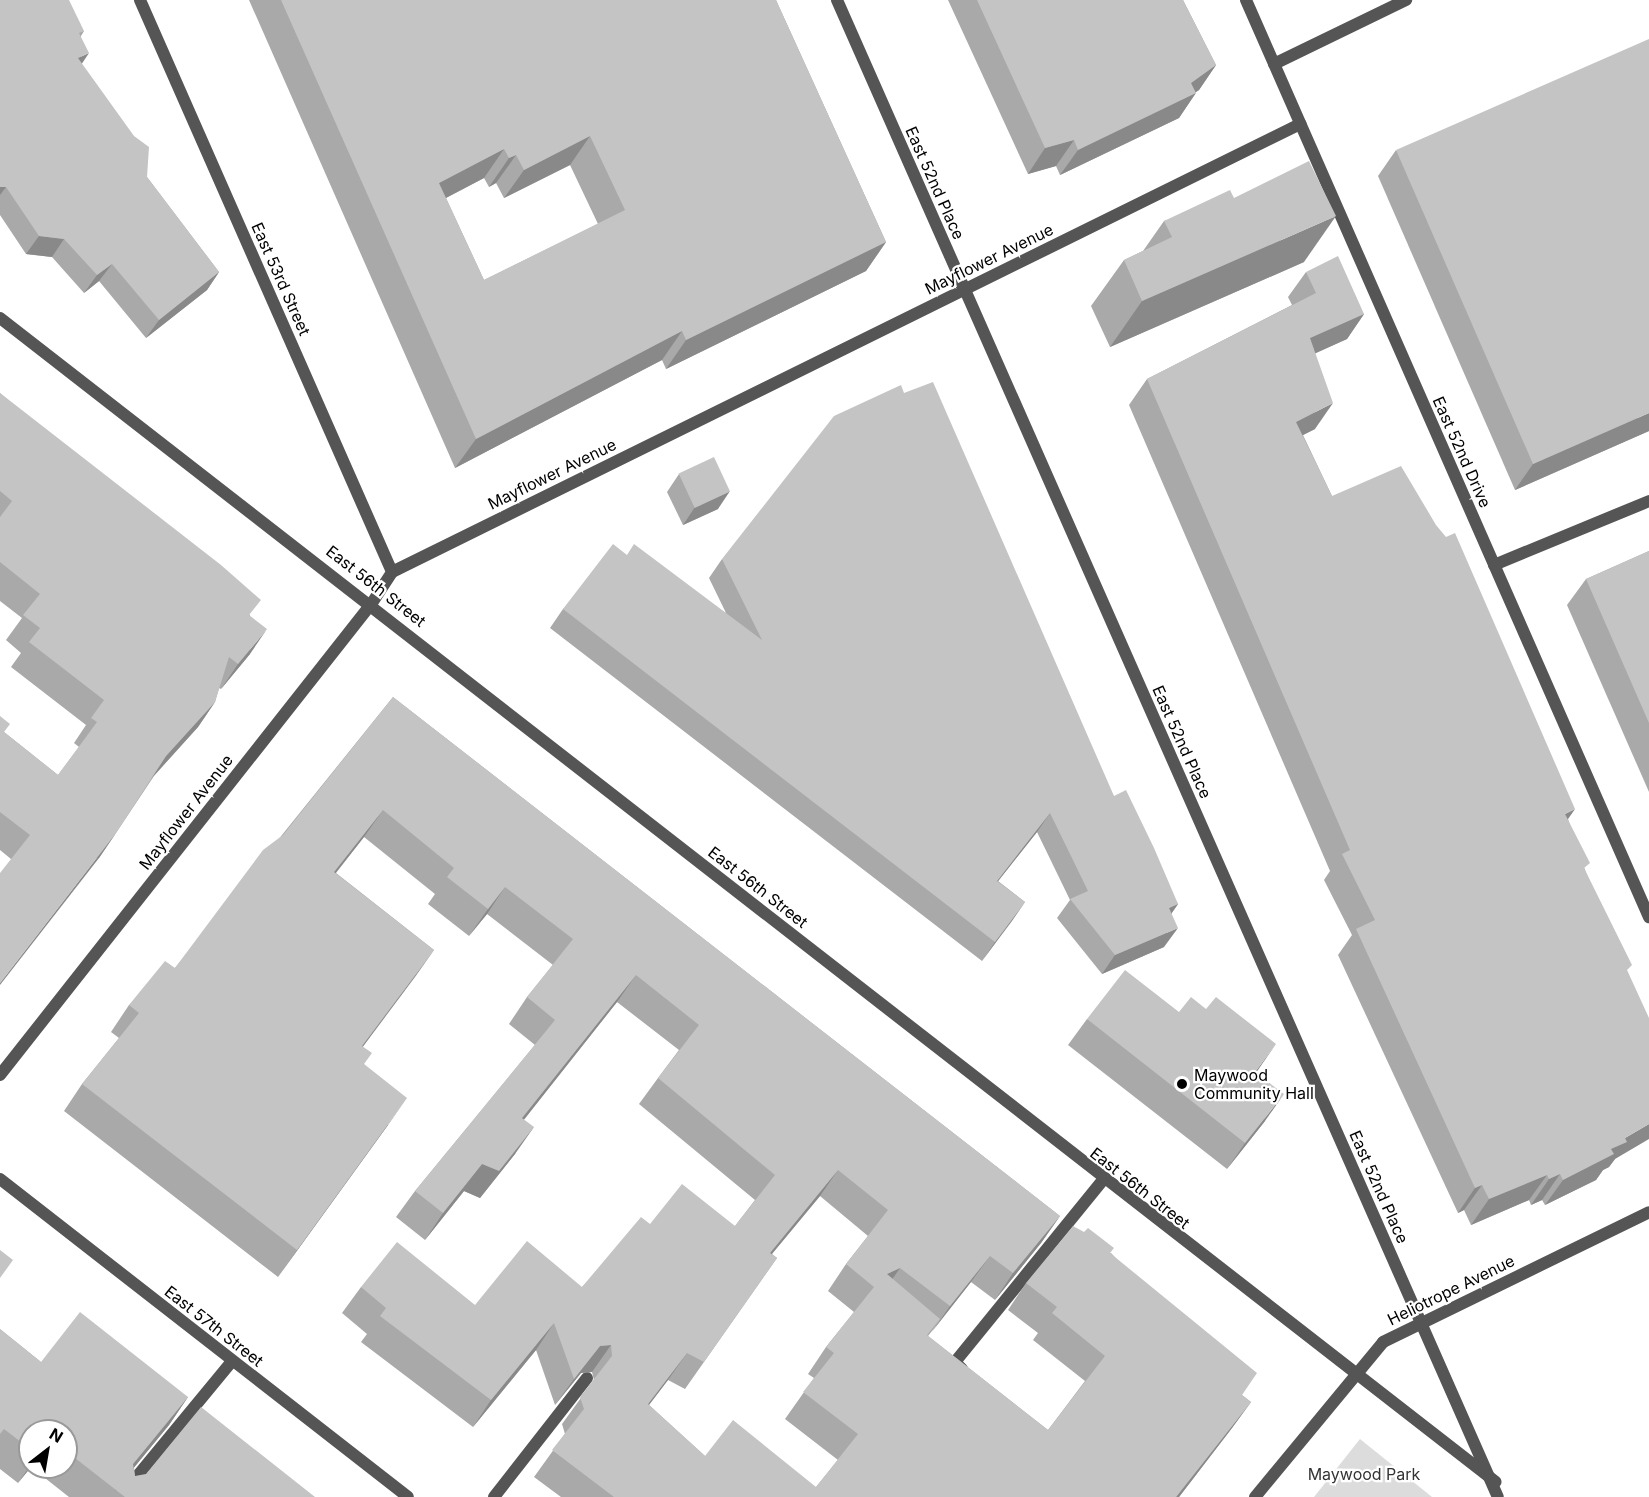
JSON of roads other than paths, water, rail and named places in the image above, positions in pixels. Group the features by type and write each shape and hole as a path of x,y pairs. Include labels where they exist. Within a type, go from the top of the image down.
{"street":[{"name":"East 53rd Street","path":"140,0 392,572"},
{"name":"East 52nd Place","path":"837,0 1421,1322 1496,1482 1498,1497"},
{"name":"East 52nd Drive","path":"1246,0 1649,917"},
{"path":"1274,64 1406,0"},
{"name":"Mayflower Avenue","path":"0,1075 372,603 392,572 1300,124"},
{"name":"East 56th Street","path":"0,318 372,603 1102,1180 1352,1374 1496,1482"},
{"path":"1494,565 1649,501"},
{"name":"East 57th Street","path":"0,1179 408,1497"},
{"path":"971,1376 950,1359 1102,1180"},
{"name":"Heliotrope Avenue","path":"1256,1497 1352,1374 1383,1342 1649,1212"},
{"path":"120,1497 232,1361"},
{"path":"494,1497 586,1378"}],"place":[{"name":"Maywood Community Hall","path":"1182,1084"}],"park label":[{"name":"Maywood Park","path":"1364,1474"}]}
